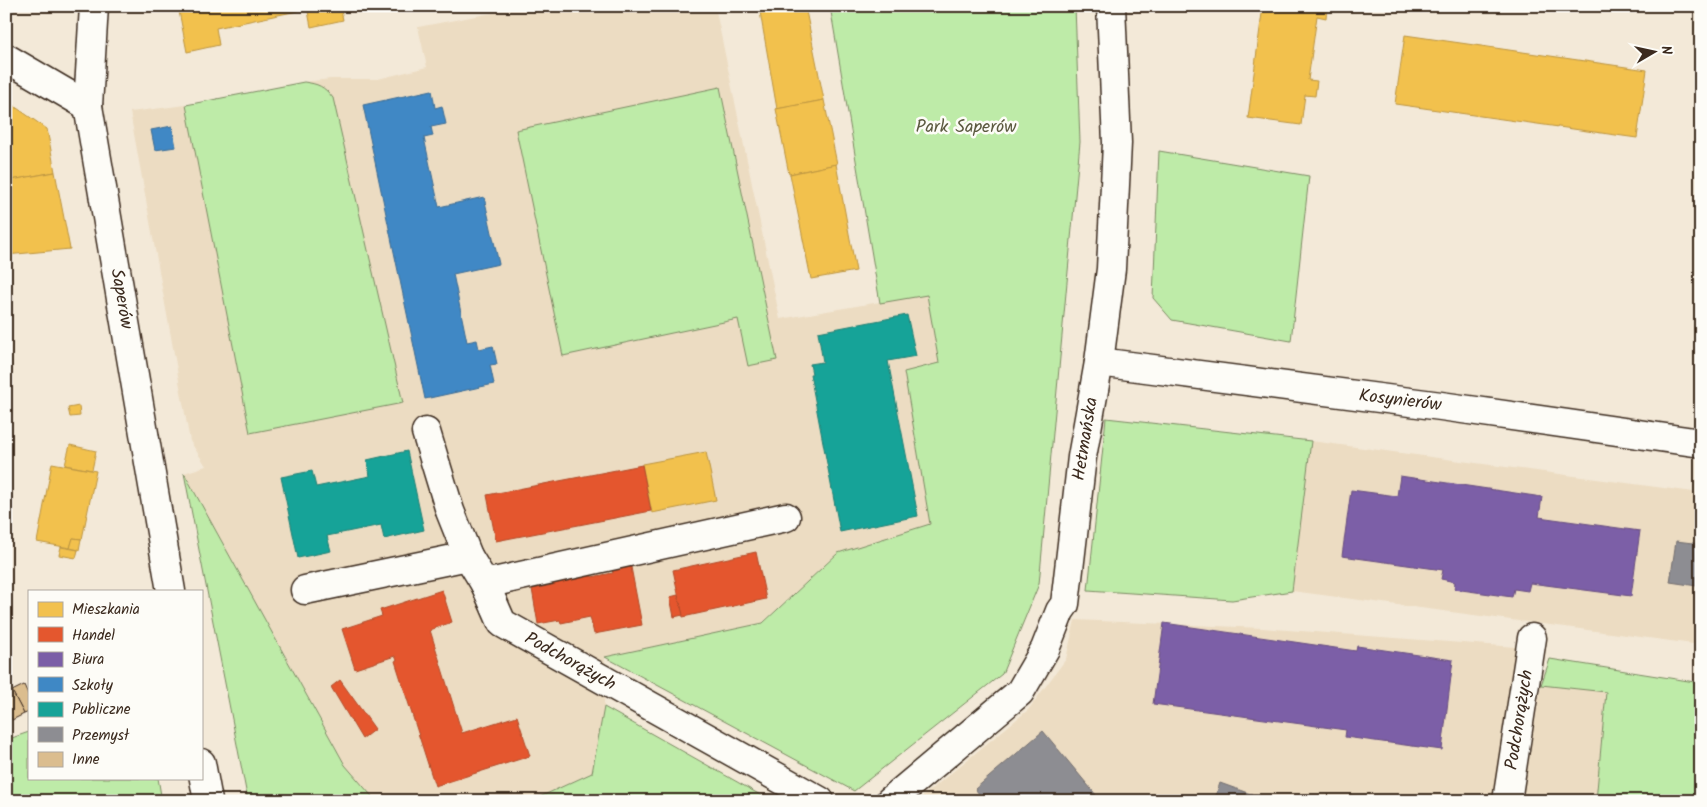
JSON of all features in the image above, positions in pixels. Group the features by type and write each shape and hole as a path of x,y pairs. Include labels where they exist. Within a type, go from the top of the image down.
{"street":[{"name":"Saperów","path":"94,6 88,106 171,590"},
{"name":"Hetmańska","path":"890,801 1020,692 1045,649 1060,611 1065,604 1082,457 1099,362 1111,269 1117,143 1111,6"},
{"path":"6,58 88,106"},
{"name":"Kosynierów","path":"1099,362 1431,405 1701,443"},
{"name":"Podchorążych","path":"426,432 450,511 468,556 485,584 502,623 820,801"},
{"path":"485,584 786,517"},
{"path":"305,590 468,556"},
{"name":"Podchorążych","path":"1507,801 1532,638"},
{"path":"202,768 208,801"}],"shaded area":[{"path":"529,6 715,6 780,319 927,294 939,363 904,372 930,524 838,553 763,623 605,657 604,707 592,773 531,801 376,801 345,765 184,473 206,466 190,441 130,112 186,105 304,82 331,79 378,79 427,67 418,27"},
{"path":"1311,441 1701,493 1701,645 1292,591"},
{"path":"1075,620 1262,628 1516,647 1492,801 917,801 1028,710 1066,659"},
{"path":"1541,685 1606,691 1596,801 1522,801"}],"green space":[{"name":"Park Saperów","path":"830,6 1075,6 1080,142 1039,584 1002,674 854,791 605,657 763,623 838,553 930,524 904,372 939,363 927,295 880,303"},
{"path":"304,82 320,86 333,98 403,403 250,433 186,105"},
{"path":"720,87 777,360 748,366 738,319 563,356 516,130"},
{"path":"1159,151 1309,176 1291,341 1172,320 1153,298"},
{"path":"1106,418 1311,441 1292,591 1232,600 1088,590"},
{"path":"184,473 345,765 376,801 248,801"},
{"path":"1550,659 1701,683 1701,801 1596,801 1606,692 1541,685"},
{"path":"604,707 771,801 531,801 592,773"},
{"path":"28,732 28,780 158,780 162,801 6,801 6,740"}],"building: Mieszkania":[{"path":"178,6 307,6 307,9 216,28 219,45 187,52"},
{"path":"307,6 340,6 343,20 311,27"},
{"path":"759,6 805,6 824,100 777,109"},
{"path":"1263,6 1327,6 1326,18 1317,16 1308,80 1317,81 1315,96 1305,95 1301,125 1248,118"},
{"path":"1405,35 1647,70 1637,138 1395,104"},
{"path":"824,100 837,164 789,174 776,109"},
{"path":"6,101 14,106 6,118"},
{"path":"14,106 47,129 55,172 6,181 6,118"},
{"path":"836,164 856,271 811,279 790,174"},
{"path":"55,172 70,249 6,255 6,181"},
{"path":"79,406 80,416 70,417 68,408"},
{"path":"70,445 96,451 92,470 65,465"},
{"path":"706,452 716,500 652,513 642,464"},
{"path":"52,463 96,471 82,539 73,538 70,548 37,542"},
{"path":"73,538 81,539 79,550 70,548"},
{"path":"61,547 78,550 76,558 59,555"}],"building: Handel":[{"path":"642,465 651,511 496,541 487,495"},
{"path":"756,552 766,599 683,617 673,570"},
{"path":"630,562 642,625 594,634 590,617 561,623 560,620 538,624 532,589 553,585 552,582 591,574 592,577 613,573 611,565"},
{"path":"442,590 452,622 430,630 462,733 517,716 530,756 435,786 395,656 355,669 342,629 382,616 380,610"},
{"path":"678,595 683,615 674,617 670,597"},
{"path":"340,680 375,729 362,739 331,687"}],"building: Biura":[{"path":"1400,476 1542,497 1539,517 1640,531 1631,596 1530,583 1528,591 1514,589 1512,597 1454,589 1455,582 1441,579 1443,570 1342,556 1351,490 1397,496"},
{"path":"1164,623 1356,651 1357,646 1453,660 1442,750 1345,737 1346,730 1153,704"}],"building: Szkoły":[{"path":"432,90 435,108 442,106 446,124 431,127 433,136 424,138 439,207 484,197 499,264 453,274 467,342 477,340 479,349 493,346 497,364 490,365 494,384 425,399 363,105"},
{"path":"172,126 176,147 155,150 151,130"}],"building: Publiczne":[{"path":"907,315 916,356 888,361 918,516 840,532 810,374 812,374 810,364 823,362 818,332"},
{"path":"407,451 424,530 384,539 381,525 327,536 331,551 298,558 281,477 312,471 316,487 370,476 367,460"}],"building: Przemysł":[{"path":"1676,541 1701,544 1697,586 1670,582"},
{"path":"1043,731 1096,795 1088,801 985,801 975,789"},
{"path":"1220,783 1270,801 1214,801"}],"building: Inne":[{"path":"24,685 28,694 28,712 24,714 12,691"},
{"path":"12,691 24,714 12,720 6,707 6,694"}]}
